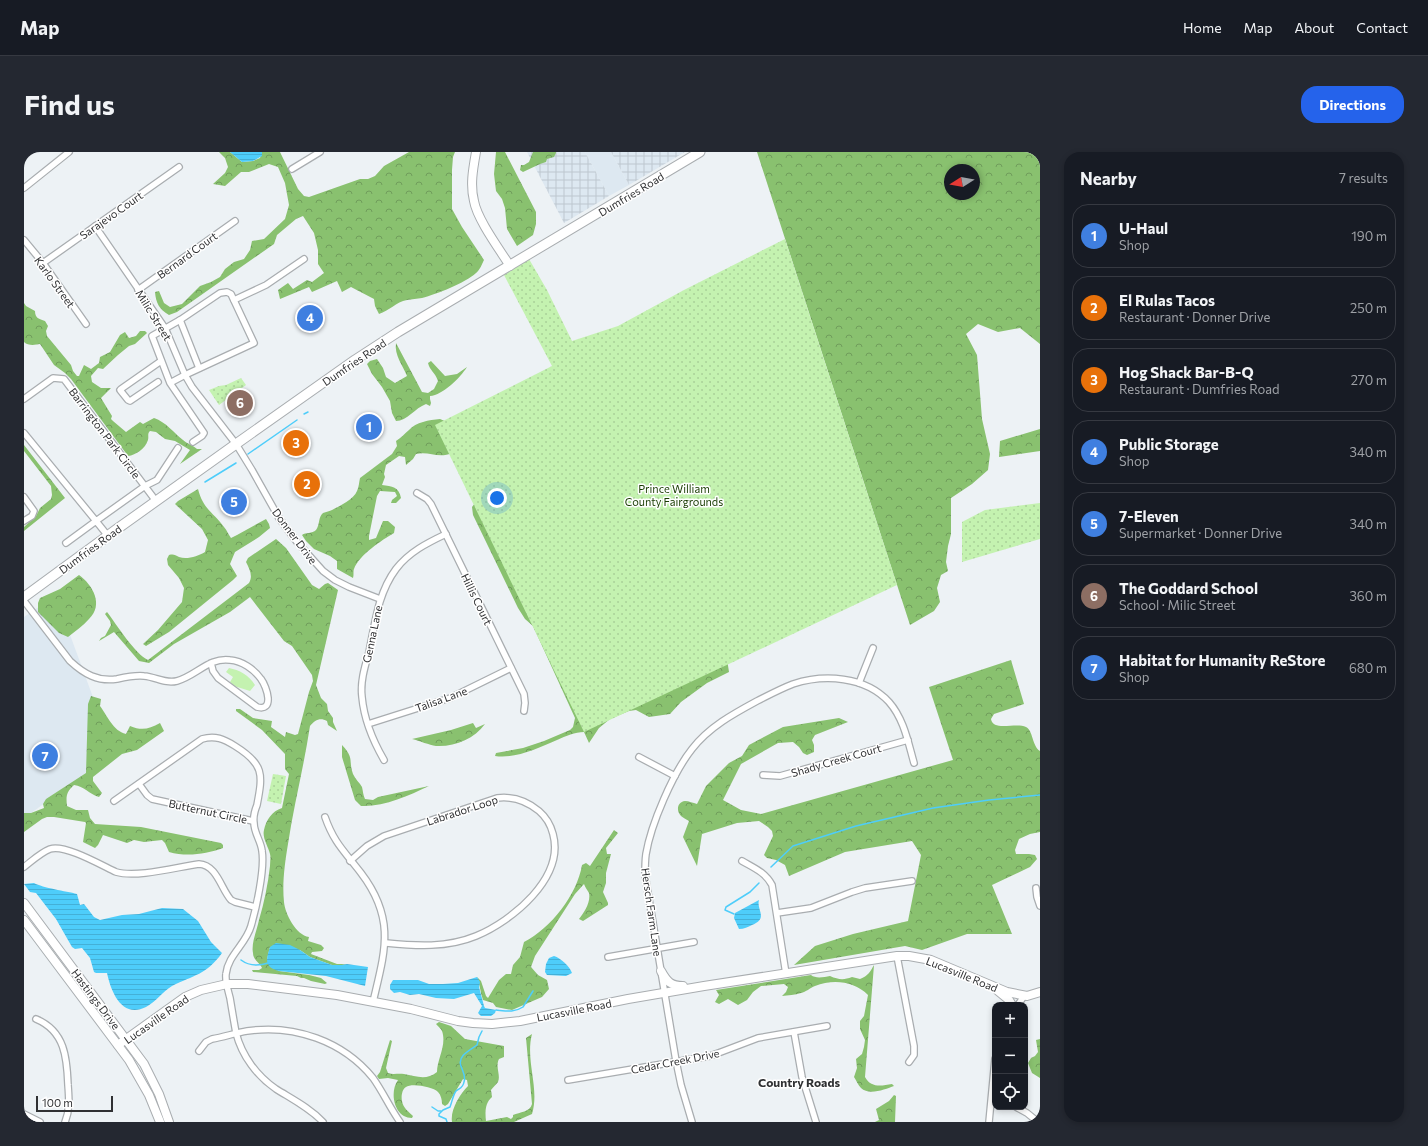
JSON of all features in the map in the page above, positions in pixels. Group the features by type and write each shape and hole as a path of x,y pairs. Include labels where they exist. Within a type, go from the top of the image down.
{"main road":[{"name":"Dumfries Road","path":"24,597 236,444 398,332 700,152"}],"street":[{"path":"24,188 69,152"},
{"path":"476,152 472,178 474,204 484,224 510,266"},
{"path":"292,169 317,153"},
{"name":"Sarajevo Court","path":"43,263 179,167"},
{"name":"Bernard Court","path":"138,290 235,221"},
{"name":"Milic Street","path":"95,226 165,328 185,375 194,390 236,444"},
{"name":"Karlo Street","path":"24,240 43,263 86,324"},
{"path":"234,300 266,285 304,259"},
{"path":"170,383 254,343 231,294 227,292 220,293 180,320 152,336 170,383 204,433 193,442"},
{"path":"180,320 199,368"},
{"path":"158,382 130,401 120,390 146,370 161,361"},
{"name":"Barrington Park Circle","path":"24,399 53,378 64,379 156,501"},
{"path":"24,433 108,536"},
{"name":"Donner Drive","path":"236,444 279,518 308,556 323,571 335,580 380,599"},
{"path":"144,486 160,477 178,448"},
{"name":"Barrington Park Circle","path":"66,543 144,486"},
{"name":"Hillis Court","path":"418,493 427,499 431,504 446,534 525,697 526,703 524,711"},
{"path":"24,497 34,511 32,516 24,521"},
{"name":"Genna Lane","path":"384,760 373,740 368,724 363,705 362,687 380,599 389,579 403,561 418,549 446,534"},
{"path":"24,601 70,661 78,668 96,678 112,680 149,676 158,680 170,682 183,679 210,663 224,660 234,661 247,666 262,679 268,700 267,706 264,708 257,707 218,678 210,663"},
{"path":"859,683 873,648"},
{"name":"Talisa Lane","path":"368,724 450,698 511,668"},
{"name":"Hersch Farm Lane","path":"692,1122 681,1085 676,1061 645,876 646,855 657,819 675,776 686,757 701,739 722,721 747,706 782,689 803,682 827,678 838,678 859,683 873,689 888,701 902,722 914,763"},
{"name":"Butternut Circle","path":"114,801 202,739 213,737 224,739 252,758 259,769 260,790 253,821 152,799 139,784"},
{"name":"Shady Creek Court","path":"763,776 780,776 908,740"},
{"path":"639,757 675,776"},
{"name":"Labrador Loop","path":"350,861 367,846 384,836 497,798 504,797 519,799 534,807 545,818 552,830 555,851 546,877 535,892 520,908 498,924 475,936 452,943 431,945 386,943"},
{"path":"325,817 334,838 367,882 379,903 384,923 386,943 373,1002"},
{"path":"253,821 255,832 261,844 263,866 248,934 244,942 233,955 227,967 226,975 236,1034 244,1053 260,1075 275,1088 311,1111 323,1122"},
{"path":"24,867 44,852 58,848 67,850 123,874 134,874 204,864 212,870 231,900 255,907"},
{"path":"742,862 760,871 769,880 773,888 786,974"},
{"path":"777,913 811,908 858,890 912,881"},
{"path":"1036,888 1036,897 1040,906"},
{"name":"Hastings Drive","path":"24,903 126,1040 151,1077 170,1122"},
{"name":"Hastings Drive","path":"24,920 118,1046 140,1078 160,1122"},
{"path":"608,957 694,942"},
{"path":"897,956 914,1046 914,1055 909,1062"},
{"name":"Lucasville Road","path":"118,1046 190,994 211,987 227,984 248,984 282,988 411,1009 458,1021 492,1024 704,986 897,956 909,956 931,960 1007,992 1024,996 1040,992"},
{"path":"661,972 666,980 673,985 704,986"},
{"path":"993,987 1010,1002"},
{"path":"1020,1002 1024,996"},
{"path":"36,1019 44,1022 50,1027 60,1041 65,1053 69,1104 65,1122"},
{"name":"Cedar Creek Drive","path":"568,1080 716,1054 758,1038 827,1026"},
{"path":"199,1051 206,1042 212,1039 260,1030 286,1030 307,1035 333,1046 354,1059 372,1078 400,1122"},
{"path":"794,1032 802,1077 816,1122"},
{"path":"989,1122 992,1108"},
{"path":"1022,1110 1038,1122"},
{"path":"24,1114 40,1122"}],"shaded area":[{"path":"527,152 585,152 609,196 564,223"},
{"path":"585,152 611,152 629,185 609,196"},
{"path":"611,152 685,152 629,185"},
{"path":"46,602 69,632 94,700 126,745 24,818 24,617"}],"green space":[{"path":"219,152 230,152 242,162 253,161 260,158 262,152 280,152 298,189 304,196 309,197 360,179 368,179 375,176 384,166 409,152 455,152 452,170 452,209 484,260 477,272 458,284 422,298 403,301 379,314 375,306 374,299 351,287 342,292 337,281 312,292 309,287 280,299 278,290 288,283 293,289 307,280 312,282 324,273 318,264 318,250 314,233 303,216 296,219 277,235 274,244 177,312 169,315 159,305 155,292 159,291 164,303 170,307 182,304 200,286 220,277 225,269 234,262 244,259 250,250 252,241 264,239 285,219 289,205 285,183 278,167 269,164 249,172 241,172 225,186 213,184 225,173 228,167 225,158"},
{"path":"496,152 505,152 536,212 536,224 533,235 517,246 507,229 505,208 502,199 496,191 494,174"},
{"path":"533,152 556,153 554,157 547,159 546,162 523,172 520,170 521,165 529,162"},
{"path":"757,152 1040,152 1040,344 1020,328 998,332 978,324 966,334 977,355 982,419 990,454 988,470 972,484 951,498 951,534 946,562 948,571 941,575 937,588 940,602 934,611 910,625"},
{"name":"Prince William County Fairgrounds","path":"785,239 897,585 584,732 435,425 552,366 504,275 529,259 547,290 572,341 618,326 684,290"},
{"path":"24,303 26,306 35,311 38,318 45,321 48,326 46,331 47,336 71,365 77,376 79,376 84,365 91,369 99,363 100,357 110,352 120,335 125,332 129,338 136,336 140,331 145,331 147,333 135,344 129,346 103,369 98,368 91,376 92,382 101,388 111,388 101,398 112,416 111,419 126,432 140,422 143,424 154,418 166,425 186,443 197,449 202,449 180,464 190,450 175,441 165,439 156,432 150,431 148,434 147,443 142,449 137,453 128,456 71,379 54,365 40,344 30,345 24,342"},
{"path":"396,343 422,392 428,393 434,389 438,381 429,366 428,363 431,361 445,376 457,374 467,367 446,389 440,393 430,396 430,406 426,404 418,408 404,419 396,421 392,413 390,401 367,364 370,361 377,359 383,368 386,377 395,383 407,376 396,352"},
{"path":"241,378 246,385 219,405 209,390 226,385"},
{"path":"440,419 447,422 453,453 447,455 425,453 416,454 406,465 405,457 399,456 386,465 384,474 385,477 382,485 397,489 401,498 396,503 391,503 397,496 395,492 380,491 377,496 369,540 376,538 383,521 388,521 395,527 394,533 377,544 361,558 354,569 353,578 337,569 337,561 314,549 302,535 316,530 320,517 323,513 339,506 353,497 358,489 360,478 392,454 397,446 396,441 412,427 423,422"},
{"path":"1040,429 1040,451 999,457 1000,441"},
{"path":"24,445 65,498 24,531 24,527 36,516 40,508 51,499 52,495 51,486 24,451"},
{"path":"198,489 206,506 225,528 231,538 266,519 270,528 259,537 235,552 230,564 237,576 233,580 169,632 146,646 143,644 158,630 182,602 184,588 179,578 168,565 167,559 169,555 189,558 205,552 208,540 202,529 175,504"},
{"path":"475,503 727,659 729,672 707,683 681,702 670,714 649,717 636,710 629,711 610,719 599,728 589,743 584,732 581,732 574,733 519,754 503,757 495,756 496,753 523,748 570,730 573,727 575,718 533,626 525,619 518,608 473,515 472,507"},
{"path":"1040,503 1040,539 962,562 962,522 985,510"},
{"path":"276,539 286,548 312,585 319,589 328,583 338,590 316,685 321,698 327,704 328,711 333,718 337,731 328,725 327,721 322,719 316,721 310,726 287,851 283,895 286,912 292,923 300,932 309,937 308,941 321,945 324,948 322,951 312,952 311,954 337,964 347,964 332,965 310,957 300,950 270,947 267,959 279,971 321,978 327,983 325,984 297,976 253,972 252,970 259,970 262,968 253,955 253,941 263,907 270,866 270,855 264,839 264,830 270,816 278,809 282,808 289,774 285,769 285,754 262,730 236,711 236,709 240,709 253,718 272,721 271,727 285,737 286,732 295,735 298,734 313,681 312,675 292,646 284,641 250,597 230,612 174,644 149,663 139,661 114,632 99,641 105,636 111,625 105,614 107,612 132,646 148,660 249,583 251,575 246,562 248,558"},
{"path":"79,575 89,584 95,596 96,608 87,622 68,637 59,633 38,612 38,603 40,598 60,589"},
{"path":"1011,660 1024,704 994,714 991,719 993,723 1000,726 1017,725 1026,727 1030,731 1035,746 1040,751 1040,832 1030,834 1019,839 1015,850 1016,854 1035,855 1037,859 1030,867 992,885 1012,934 967,934 922,950 905,946 794,965 815,946 853,934 908,921 921,855 912,841 845,852 789,876 785,865 776,860 767,858 764,855 773,836 772,831 759,821 737,823 702,834 697,866 683,837 689,821 679,814 678,807 680,803 685,801 697,804 706,786 729,763 742,756 749,745 783,727 839,718 848,722 815,735 812,740 814,752 807,755 803,753 793,742 778,743 741,764 723,800 741,810 761,814 953,760 929,687"},
{"path":"229,668 236,670 250,678 255,685 250,691 234,686 230,682 233,677 226,672"},
{"path":"91,696 101,699 100,706 117,730 121,732 126,734 130,726 145,729 160,723 164,731 137,750 122,754 93,777 93,781 102,793 99,797 81,787 74,785 69,790 67,795 67,806 76,810 88,810 90,818 95,824 141,827 221,843 223,848 210,852 190,855 176,854 169,852 162,840 144,842 134,840 127,843 103,835 95,848 83,842 85,822 54,817 42,819 24,832 24,813 31,813 44,808 43,804 46,799 86,773 88,704"},
{"path":"473,723 476,728 485,724 470,738 450,745 436,746 412,739 451,730"},
{"path":"342,745 350,757 353,774 362,787 365,799 373,800 378,797 429,786 387,803 361,806 355,800 342,757"},
{"path":"273,774 286,776 281,804 267,801"},
{"path":"614,830 618,833 606,848 607,854 611,854 603,892 608,905 583,921 579,919 585,911 589,900 589,893 584,884 575,894 535,956 531,967 538,975 547,980 549,989 542,997 512,1010 496,1007 493,1003 483,1000 477,977 481,981 488,998 499,980 506,974 511,974 513,965 520,957 524,942 544,928 561,910 575,888 582,865 586,863 590,866"},
{"path":"874,965 865,1077 867,1081 873,1085 880,1086 892,1084 894,1086 882,1090 873,1092 864,1090 860,1087 854,1077 857,1068 856,1059 862,1054 865,1040 860,1029 860,1021 864,1016 868,995 862,990 850,984 829,982 815,986 803,992 782,996 788,987 784,984 761,986 753,992 747,1000 738,1005 728,999 719,1004 715,1002 719,995 716,990 811,975 818,977 830,976 841,979 852,977 860,979 868,974"},
{"path":"439,1022 451,1026 465,1039 504,1046 504,1057 499,1059 498,1062 499,1079 491,1090 492,1097 486,1108 486,1121 507,1117 511,1119 513,1115 531,1107 532,1104 526,1038 532,1034 530,1054 534,1084 534,1104 532,1114 514,1122 452,1122 456,1102 468,1086 467,1080 463,1079 448,1104 445,1106 442,1104 440,1095 435,1090 413,1085 406,1087 402,1093 402,1099 406,1110 413,1116 412,1118 406,1117 401,1114 397,1109 394,1097 395,1085 398,1080 388,1078 379,1079 377,1076 380,1072 390,1040 392,1041 386,1068 388,1073 421,1077 433,1075 437,1072 438,1062 443,1047 442,1031 436,1024"},
{"path":"1040,1039 1040,1078 1032,1073 1028,1063 1038,1052 1036,1040"},
{"path":"894,1095 896,1096 895,1122 875,1122 879,1120 876,1109 889,1101"}],"water":[{"path":"230,152 262,152 262,156 253,161 242,162"},
{"path":"34,883 77,894 80,905 84,904 94,917 100,920 122,915 139,914 162,908 183,909 198,921 211,942 222,953 211,966 193,977 172,986 150,1005 138,1010 124,1007 119,1002 111,988 107,973 94,972 90,958 82,948 75,949 72,947 56,919 36,893 30,892 24,884"},
{"path":"759,900 761,914 760,920 739,929 734,918 735,913"},
{"path":"276,943 290,945 310,957 332,965 347,964 368,967 365,986 326,976 279,971 274,969 269,965 267,959 270,947"},
{"path":"554,956 565,963 572,973 566,976 547,975 545,972 546,964 549,958"},
{"path":"477,977 480,982 479,987 485,1008 496,1010 491,1016 481,1016 478,1013 482,1006 474,993 454,999 436,998 419,994 410,995 400,992 394,993 390,989 390,985 393,980 418,980 429,984 443,984 458,983"}],"waterway":[{"path":"304,414 308,412"},
{"path":"248,454 297,420"},
{"path":"205,482 236,463"},
{"path":"771,867 793,846 856,826 933,808 1040,795"},
{"path":"734,914 725,910 726,907 750,892 759,883"},
{"path":"241,960 254,965 268,963"},
{"path":"496,1010 510,1011 520,1009 523,1007 533,991"},
{"path":"447,1122 446,1119 439,1116 439,1114 443,1110 450,1107 456,1091 463,1086 465,1078 460,1062 462,1056 477,1045 482,1031"},
{"path":"432,1107 438,1111 441,1111"}],"place":[{"name":"Public Storage","path":"310,318"},
{"name":"The Goddard School","path":"240,403"},
{"name":"U-Haul","path":"369,427"},
{"name":"Hog Shack Bar-B-Q","path":"296,443"},
{"name":"El Rulas Tacos","path":"307,484"},
{"name":"7-Eleven","path":"234,502"},
{"name":"Habitat for Humanity ReStore","path":"45,756"}],"district":[{"name":"Country Roads","path":"799,1082"}]}
